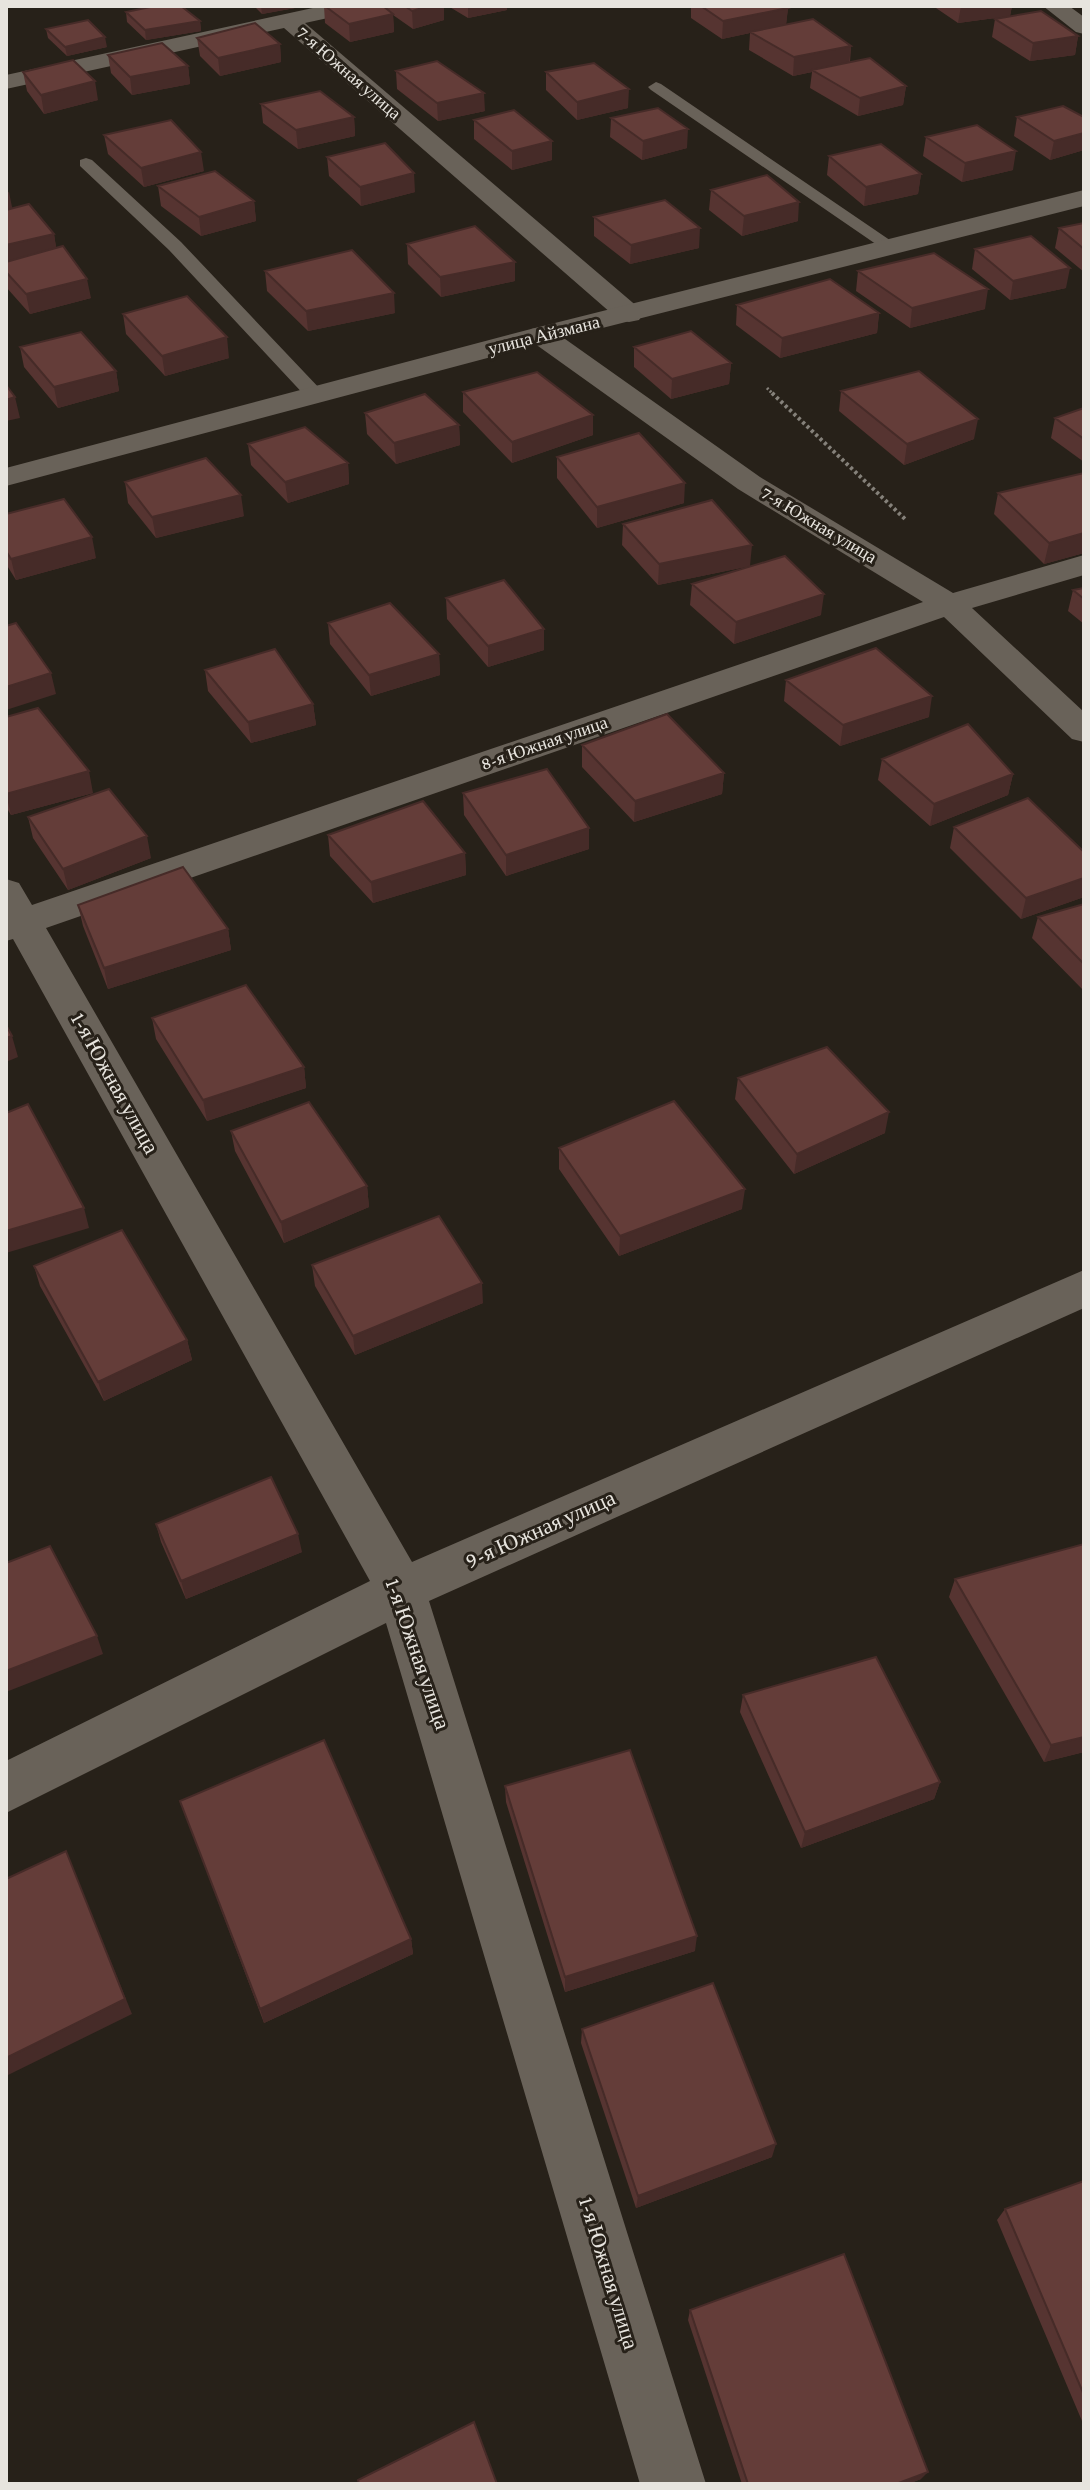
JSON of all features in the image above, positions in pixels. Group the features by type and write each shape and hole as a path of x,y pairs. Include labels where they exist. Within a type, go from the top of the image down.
{"street":[{"path":"6,82 352,6"},
{"path":"1054,6 1084,27"},
{"name":"7-я Южная улица","path":"288,20 629,314"},
{"name":"улица Айзмана","path":"6,477 541,335 1084,198"},
{"name":"7-я Южная улица","path":"541,335 749,483 949,604 1084,731"},
{"name":"8-я Южная улица","path":"12,914 949,604 1084,565"},
{"name":"1-я Южная улица","path":"12,914 401,1590 673,2484"},
{"name":"9-я Южная улица","path":"6,1788 401,1590 1084,1288"}],"lane":[{"path":"656,87 892,247"},
{"path":"86,163 175,246 315,395"}],"building":[{"path":"155,6 181,6 200,21 145,30 126,12"},
{"path":"325,6 383,6 393,14 349,24"},
{"path":"405,6 429,6 412,11"},
{"path":"701,6 784,6 788,8 723,21"},
{"path":"1041,11 1078,36 1033,43 995,19"},
{"path":"813,19 851,46 794,57 750,32"},
{"path":"88,20 105,37 65,47 46,29"},
{"path":"255,23 280,44 218,58 197,38"},
{"path":"162,43 188,66 130,77 108,55"},
{"path":"870,58 906,86 860,98 812,70"},
{"path":"73,60 95,81 41,95 23,72"},
{"path":"437,61 484,93 437,103 396,71"},
{"path":"594,63 629,89 577,102 546,72"},
{"path":"320,91 354,117 296,130 261,104"},
{"path":"1063,106 1084,117 1084,133 1054,141 1017,117"},
{"path":"658,108 688,129 643,141 611,118"},
{"path":"514,110 552,141 512,151 474,120"},
{"path":"171,120 201,152 141,168 104,135"},
{"path":"977,125 1016,151 965,163 926,137"},
{"path":"385,143 414,173 360,187 327,157"},
{"path":"881,144 921,174 866,187 829,156"},
{"path":"215,171 254,201 199,217 158,186"},
{"path":"767,175 799,202 744,216 711,190"},
{"path":"665,200 700,228 631,245 594,217"},
{"path":"29,204 54,234 6,245 6,210"},
{"path":"1084,223 1084,249 1059,228"},
{"path":"475,226 515,262 440,277 407,244"},
{"path":"1031,236 1070,268 1013,281 975,249"},
{"path":"63,246 87,279 26,294 6,272 6,262"},
{"path":"352,250 394,293 306,311 265,271"},
{"path":"934,253 988,289 912,308 858,271"},
{"path":"830,279 879,313 782,338 737,305"},
{"path":"187,296 227,337 162,356 123,314"},
{"path":"691,331 731,363 672,379 634,347"},
{"path":"81,332 116,371 54,387 20,347"},
{"path":"919,371 978,419 907,444 841,391"},
{"path":"537,372 593,415 512,442 463,392"},
{"path":"6,385 15,397 6,400"},
{"path":"425,394 459,425 394,443 365,413"},
{"path":"1084,408 1084,439 1055,418"},
{"path":"305,427 348,463 285,482 248,444"},
{"path":"639,433 685,483 597,507 557,457"},
{"path":"206,458 241,495 152,517 125,482"},
{"path":"1084,473 1084,533 1049,543 998,493"},
{"path":"64,499 92,537 11,559 6,551 6,514"},
{"path":"712,500 752,545 659,564 623,524"},
{"path":"785,556 824,594 736,622 692,584"},
{"path":"504,580 544,629 488,646 446,598"},
{"path":"1084,588 1084,599 1073,590"},
{"path":"390,603 439,654 369,675 328,623"},
{"path":"16,623 51,673 6,687 6,626"},
{"path":"876,648 932,696 843,725 786,680"},
{"path":"275,649 313,704 248,722 205,670"},
{"path":"38,708 89,771 6,794 6,717"},
{"path":"667,714 724,773 635,801 582,745"},
{"path":"968,724 1013,774 934,804 882,759"},
{"path":"547,769 589,828 506,855 463,793"},
{"path":"109,789 147,836 63,869 28,817"},
{"path":"1028,798 1084,852 1084,878 1026,898 954,827"},
{"path":"423,801 465,853 371,882 328,835"},
{"path":"183,867 228,929 104,968 78,905"},
{"path":"1084,904 1084,964 1038,917"},
{"path":"246,985 304,1067 203,1100 152,1018"},
{"path":"827,1047 889,1112 797,1154 738,1078"},
{"path":"674,1101 745,1189 620,1236 559,1148"},
{"path":"309,1102 367,1186 281,1222 231,1131"},
{"path":"28,1104 84,1208 6,1231 6,1113"},
{"path":"439,1216 482,1283 353,1336 312,1265"},
{"path":"122,1230 187,1340 98,1382 34,1266"},
{"path":"271,1477 298,1534 181,1581 156,1524"},
{"path":"1084,1544 1084,1737 1051,1745 955,1579"},
{"path":"50,1546 97,1636 6,1671 6,1563"},
{"path":"876,1657 940,1782 805,1832 743,1695"},
{"path":"324,1740 411,1939 260,2009 180,1801"},
{"path":"630,1750 697,1936 565,1977 505,1786"},
{"path":"66,1851 125,1999 6,2058 6,1879"},
{"path":"713,1983 776,2144 638,2196 582,2029"},
{"path":"1084,2181 1084,2395 1005,2209"},
{"path":"844,2254 928,2472 896,2484 748,2484 690,2310"},
{"path":"474,2422 497,2484 359,2484 358,2480"}]}
